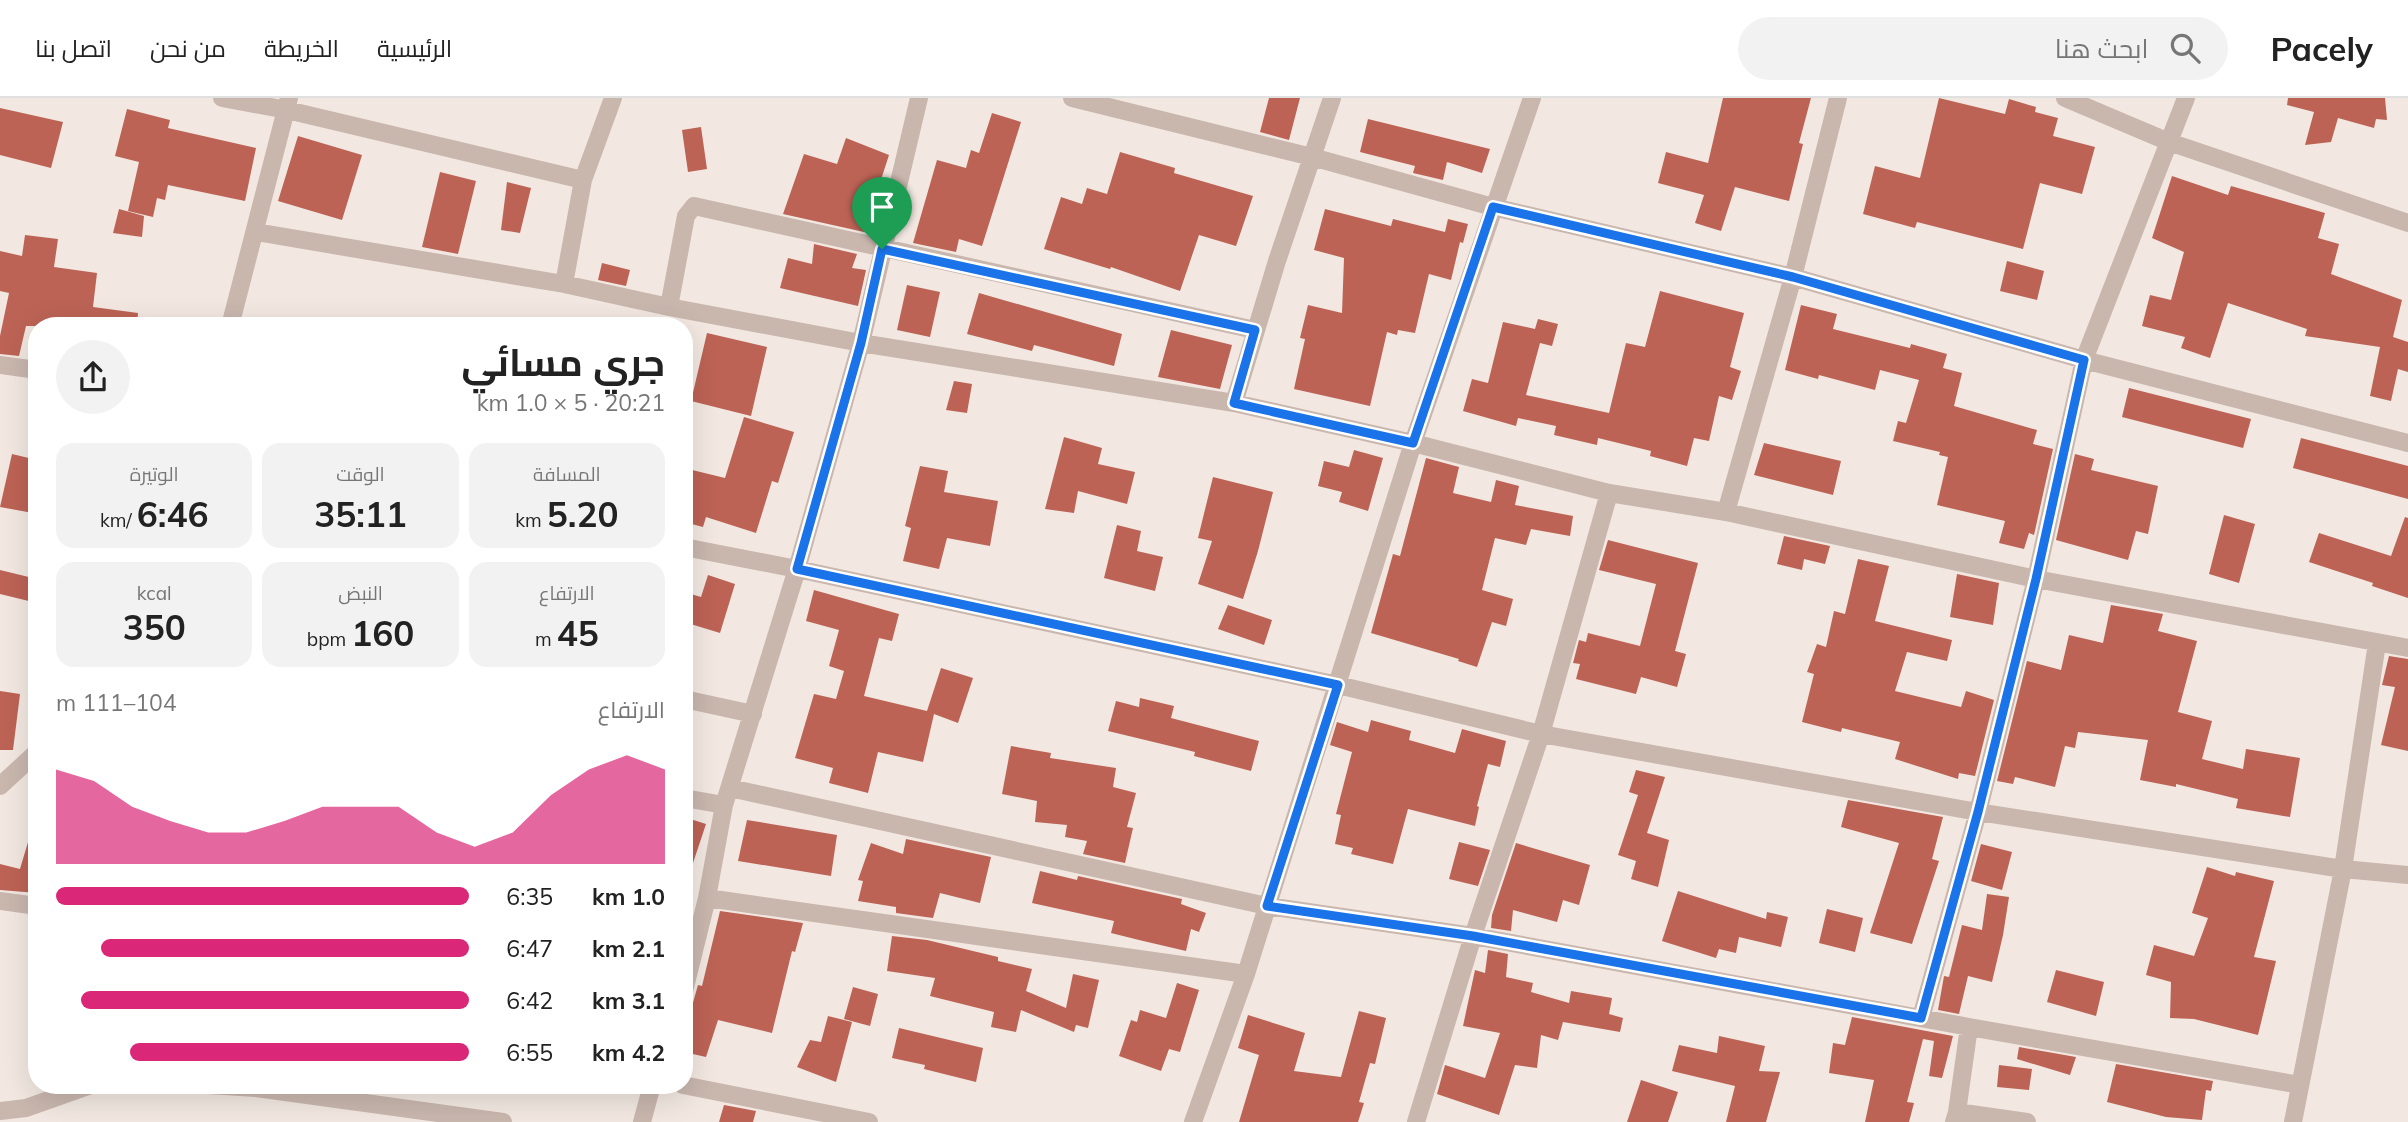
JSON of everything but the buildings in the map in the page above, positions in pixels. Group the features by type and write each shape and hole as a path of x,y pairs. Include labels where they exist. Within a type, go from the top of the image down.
{"street":[{"path":"222,98 288,104 583,180"},
{"path":"564,284 583,180 613,98"},
{"path":"693,955 727,797 797,569 861,343 919,98"},
{"path":"1072,98 1312,157 1493,207 1793,277 2084,360 2408,443"},
{"path":"1234,403 1255,330 1332,98"},
{"path":"1193,1122 1246,974 1413,443 1532,98"},
{"path":"1726,513 1793,277 1838,98"},
{"path":"2065,98 2169,142 2406,222 2408,203"},
{"path":"1921,1018 1978,812 2036,579 2084,360 2186,98"},
{"path":"232,317 288,104"},
{"path":"669,307 686,216 694,206 1255,330"},
{"path":"256,232 564,284 669,307 861,343 1234,403 1413,443 1609,493 1726,513 2036,579 2408,648"},
{"path":"0,365 28,369"},
{"path":"1416,1122 1473,936 1541,734 1609,493"},
{"path":"693,549 1338,685 1541,734 1978,812 2343,869 2408,875"},
{"path":"2293,1122 2343,869 2377,643"},
{"path":"693,701 753,713"},
{"path":"0,786 28,760"},
{"path":"693,798 727,797 1267,906 1473,936 1969,1027 2300,1084"},
{"path":"707,898 1246,974"},
{"path":"0,901 28,905"},
{"path":"1969,1027 1955,1117 2027,1122"},
{"path":"693,1087 869,1122"},
{"path":"0,1111 26,1108 66,1094"},
{"path":"300,1094 503,1122"},
{"path":"642,1122 650,1094"}],"route":[{"path":"1493,207 1793,277 2084,360 2036,579 1978,812 1921,1018 1473,936 1267,906 1338,685 797,569 861,343 882,249 1255,330 1234,403 1413,443 1493,207"}]}
